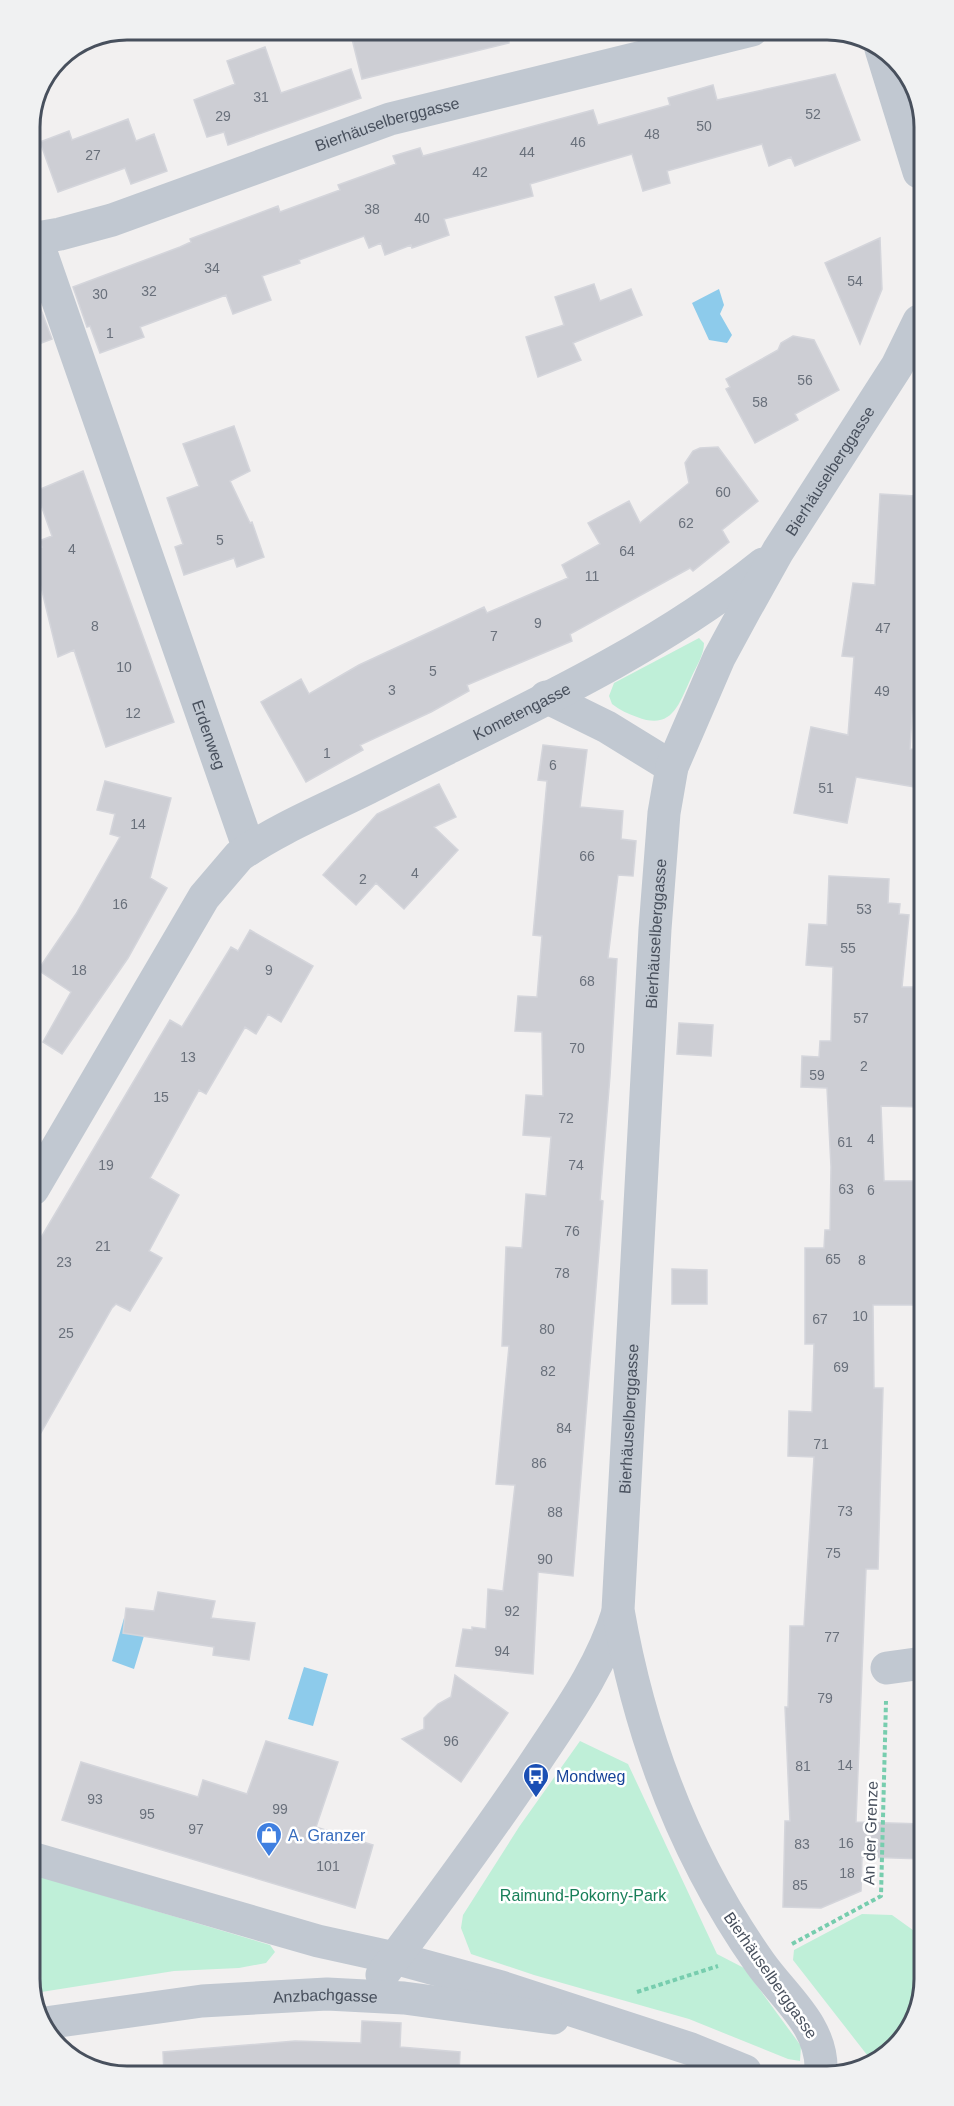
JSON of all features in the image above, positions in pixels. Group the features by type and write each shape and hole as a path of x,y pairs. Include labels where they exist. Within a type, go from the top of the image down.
{"street":[{"name":"Bierhäuselberggasse","path":"41,237 112,220 390,119 708,41"},
{"path":"887,65 914,135"},
{"name":"Erdenweg","path":"41,261 249,849"},
{"name":"Bierhäuselberggasse","path":"821,2066 822,2056 810,2026 759,1962 716,1893 678,1815 635,1694 618,1610 655,929 664,813 672,767 719,658 778,551 897,366 914,331"},
{"name":"Kometengasse","path":"249,849 546,697 676,627 731,590 778,551"},
{"path":"546,697 607,727 672,767"},
{"path":"40,1176 204,897 228,866 249,849"},
{"name":"Bierhäuselberggasse","path":"367,1994 519,1787 582,1690 604,1650 618,1610"},
{"path":"887,1668 914,1665"},
{"path":"40,1860 318,1941 395,1958"},
{"name":"Anzbachgasse","path":"395,1958 501,1987 605,2023 691,2049 731,2066"},
{"name":"Anzbachgasse","path":"52,2022 202,2001 367,1994 530,2016 605,2023"}],"path":[{"name":"An der Grenze","path":"759,1962 881,1896 887,1668"},
{"path":"630,1994 739,1959 759,1962"}],"green space":[{"path":"699,638 704,643 701,656 678,705 666,718 649,720 637,717 612,704 609,696 614,683"},
{"name":"Raimund-Pokorny-Park","path":"580,1741 628,1764 717,1954 744,1968 801,2046 800,2061 788,2059 689,2019 534,1975 471,1954 461,1928 463,1915 519,1827"},
{"path":"40,1877 270,1945 275,1952 266,1963 239,1968 174,1971 42,1992"},
{"path":"862,1914 892,1915 914,1931 913,1990 911,2001 899,2027 888,2040 867,2055 793,1960 794,1950"}],"water":[{"path":"719,289 724,305 720,314 732,335 727,343 709,340 692,303"},
{"path":"124,1618 147,1626 134,1669 112,1661"},
{"path":"304,1667 328,1674 313,1726 288,1719"}],"building":[{"path":"352,40 509,41 509,43 362,79"},
{"path":"265,47 281,93 351,69 361,98 228,145 224,132 207,137 194,100 235,84 227,61"},
{"path":"835,74 860,140 795,166 791,157 769,166 762,144 667,171 670,183 643,191 632,154 530,184 533,196 444,219 449,235 412,248 411,245 385,255 381,243 369,248 364,236 299,260 300,263 262,276 271,300 233,314 226,295 140,327 144,337 100,353 90,326 87,327 73,287 180,247 191,242 190,239 278,206 280,212 340,190 338,185 396,164 393,156 420,148 423,156 593,110 598,125 670,105 668,98 713,85 717,100"},
{"path":"128,119 136,141 154,134 167,171 131,184 125,168 58,192 41,142 69,131 72,140"},
{"path":"880,238 882,289 860,344 825,263"},
{"path":"594,284 600,301 631,289 642,315 573,343 581,360 538,377 526,337 564,325 555,297"},
{"path":"41,309 52,339 41,343"},
{"path":"793,336 814,340 839,390 795,414 798,420 755,443 726,389 730,387 726,379 778,350 781,343"},
{"path":"234,426 250,471 230,481 250,523 252,522 264,557 237,567 234,558 184,575 175,547 183,544 167,498 199,486 183,444"},
{"path":"718,447 758,501 722,530 729,542 693,571 690,568 570,634 572,641 467,685 469,691 431,712 360,745 363,750 306,782 261,702 301,679 309,694 359,665 484,607 487,613 568,578 562,565 600,544 588,523 629,501 640,523 689,483 685,463 693,451 700,448"},
{"path":"83,471 174,722 106,747 74,650 58,657 41,586 41,540 52,536 41,504 41,489"},
{"path":"880,494 914,496 914,680 910,749 914,749 914,787 856,777 847,823 794,813 811,727 848,735 854,657 842,656 853,583 875,585"},
{"path":"543,745 587,750 580,807 623,811 621,839 636,841 633,876 618,875 608,958 617,959 600,1200 603,1201 573,1576 538,1572 533,1674 456,1666 463,1629 472,1630 472,1627 486,1629 488,1589 503,1591 515,1485 496,1484 509,1346 502,1346 506,1247 522,1248 526,1194 546,1196 551,1137 523,1135 526,1095 543,1096 542,1032 515,1031 518,996 537,997 542,936 533,935 547,781 538,780"},
{"path":"105,781 171,798 150,878 167,888 128,958 62,1054 43,1042 71,992 41,972 41,966 76,914 120,837 110,834 115,814 97,810"},
{"path":"439,784 456,817 434,827 458,850 404,909 376,883 356,905 323,875 377,814"},
{"path":"829,876 889,879 888,903 900,904 899,914 909,915 902,987 914,987 914,1107 881,1106 884,1181 914,1181 914,1305 873,1305 874,1388 883,1388 878,1569 866,1569 856,1822 914,1824 914,1859 862,1857 861,1891 821,1908 783,1907 785,1821 790,1821 785,1707 788,1707 790,1626 804,1626 814,1457 788,1456 789,1411 812,1412 814,1344 805,1344 805,1248 824,1248 825,1230 830,1230 831,1167 827,1088 801,1087 802,1056 819,1057 820,1041 831,1041 833,967 806,965 809,924 827,925"},
{"path":"250,930 313,966 281,1022 268,1014 256,1034 245,1027 206,1094 199,1090 150,1178 179,1195 149,1251 162,1258 130,1311 116,1304 112,1308 40,1434 40,1239 170,1020 182,1027 231,947 238,951"},
{"path":"679,1023 713,1025 711,1056 677,1054"},
{"path":"672,1269 707,1270 707,1304 672,1304"},
{"path":"158,1592 215,1601 211,1618 255,1623 249,1660 213,1655 214,1647 123,1633 126,1608 154,1611"},
{"path":"455,1675 508,1713 461,1782 402,1739 424,1729 424,1718 438,1704 451,1697"},
{"path":"266,1741 338,1762 316,1827 373,1845 355,1908 62,1820 81,1762 198,1797 203,1780 247,1794"},
{"path":"362,2021 401,2023 400,2047 460,2052 459,2065 164,2065 163,2052 295,2041 361,2043"}],"place":[{"name":"Mondweg","path":"536,1799"},
{"name":"A. Granzer","path":"269,1858"}]}
